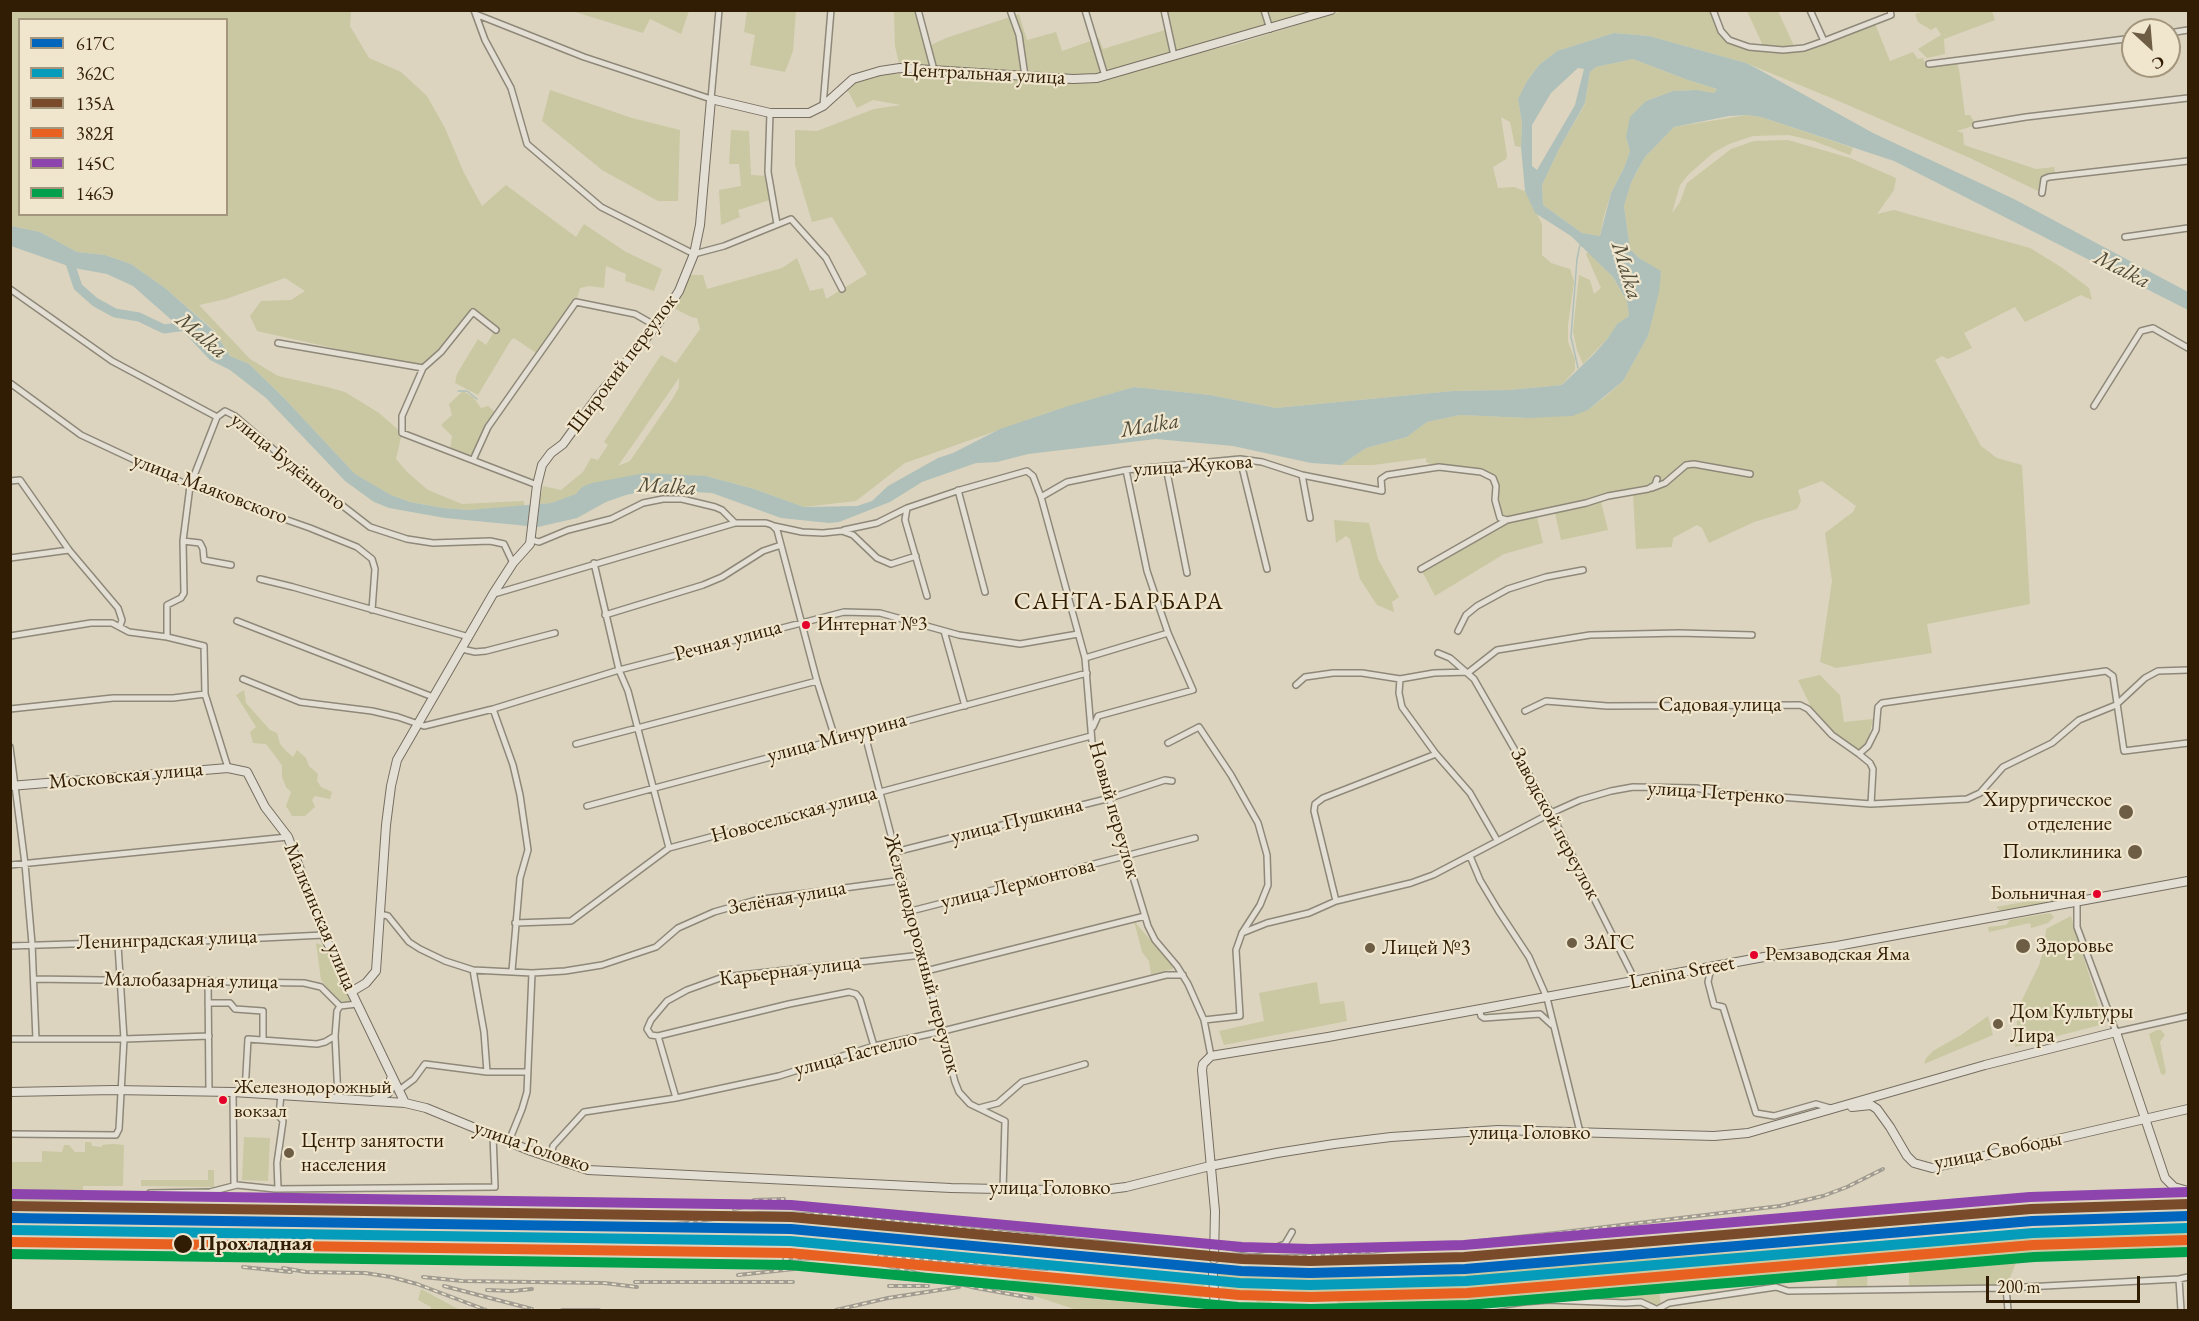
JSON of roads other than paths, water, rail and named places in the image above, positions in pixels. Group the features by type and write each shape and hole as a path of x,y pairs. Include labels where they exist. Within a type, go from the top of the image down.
{"street":[{"name":"Широкий переулок","path":"532,540 537,485 542,465 551,453 563,444 598,396 656,326 679,291 694,254 703,197 719,10"},
{"path":"476,13 584,57 711,99 770,112 809,113 823,106 831,10"},
{"path":"918,10 934,70"},
{"path":"1010,10 1019,35 1025,76"},
{"path":"1085,10 1105,76"},
{"path":"1164,10 1174,56"},
{"path":"1264,10 1270,29"},
{"name":"Центральная улица","path":"823,106 849,81 890,69 1089,79 1331,10"},
{"path":"1713,10 1721,31 1729,40 1749,47 1783,50 1804,48 1890,13"},
{"path":"1810,10 1824,41"},
{"path":"476,13 485,40 511,88 527,144 601,207 694,254 724,246 792,219 826,258 842,289"},
{"path":"1929,64 2121,40"},
{"path":"1976,125 2188,98"},
{"path":"770,112 768,172 777,224"},
{"path":"2042,193 2044,179 2049,177 2188,161"},
{"path":"2125,237 2188,228"},
{"name":"улица Будённого","path":"10,289 112,361 217,417 225,411 235,416 303,475 370,527 407,539 433,543 490,541 504,544 513,563"},
{"path":"473,460 488,427 576,302 635,314 656,326"},
{"path":"496,330 473,312 441,352 423,368 402,416 402,432 537,485"},
{"path":"2094,406 2141,332 2153,328 2188,348"},
{"path":"278,343 423,368"},
{"name":"улица Маяковского","path":"10,383 81,435 190,486 357,547 372,560 375,569 372,610"},
{"path":"167,637 166,605 182,598 184,593 183,541 190,486 217,417"},
{"path":"1240,459 1267,570"},
{"name":"улица Жукова","path":"1041,497 1067,482 1126,470 1240,459 1262,462 1302,475 1382,491 1381,479 1387,476 1439,467 1481,472 1493,478 1496,486 1495,500 1500,518 1507,520"},
{"path":"1421,569 1507,520 1652,488 1665,483 1686,465 1694,464 1750,474"},
{"path":"1166,467 1187,573"},
{"path":"1085,658 1168,633 1147,571 1126,470"},
{"name":"Новый переулок","path":"958,490 1027,471 1036,480 1085,658 1091,734 1145,916 1155,940 1183,975 1204,1020 1211,1056"},
{"path":"1302,475 1310,518"},
{"path":"1652,488 1657,479"},
{"path":"10,481 20,480 69,550 118,608 122,620 120,626"},
{"path":"493,594 735,523 766,523 775,528 802,532 842,531 877,523 907,508 958,490 985,592"},
{"path":"351,992 366,983 376,971 394,766 400,752 513,563 532,540 539,542 568,530 612,519 643,503 663,499 682,500 715,507 722,510 735,523"},
{"path":"907,508 905,520 927,596"},
{"path":"775,528 782,545 817,681 835,738"},
{"path":"842,531 852,535 877,558 891,564 916,556"},
{"path":"183,541 200,543 204,560 231,565"},
{"path":"605,615 703,585 722,577 763,551 782,545"},
{"path":"10,558 69,550"},
{"path":"594,563 619,670 628,691 669,848"},
{"path":"1458,631 1466,615 1477,606 1508,589 1546,576 1583,570"},
{"path":"260,579 469,637"},
{"name":"Речная улица","path":"417,724 424,726 493,709 619,670 844,612 880,613 959,635 1020,644 1078,634"},
{"path":"237,621 433,697"},
{"path":"10,636 91,623 112,623 129,632 167,637 204,646 205,694 228,768"},
{"path":"944,631 965,706"},
{"path":"462,649 475,652 486,651 555,633"},
{"name":"Новосельская улица","path":"515,923 572,921 669,848 880,793 1091,734 1098,716 1193,690 1168,633"},
{"path":"1296,685 1305,677 1333,672 1362,673 1400,679 1434,673 1472,671 1477,664 1497,650 1590,635 1679,633 1752,635"},
{"name":"Заводской переулок","path":"1438,653 1449,658 1474,679 1551,813 1636,982"},
{"path":"2116,705 2145,678 2158,671 2188,670"},
{"path":"1871,804 1873,769 1870,763 1859,754 1868,746 1876,730 1878,707 1882,703 2106,671 2113,676 2124,751 2188,743"},
{"name":"улица Мичурина","path":"587,806 935,711 965,706 1087,673"},
{"path":"243,679 300,702 372,711 417,724"},
{"path":"1400,679 1399,693 1402,707 1436,754 1470,793 1497,840"},
{"path":"576,744 817,681"},
{"path":"10,709 113,698 144,696 173,698 205,694"},
{"name":"Садовая улица","path":"1525,711 1546,701 1606,706 1800,705 1808,709 1832,735 1859,754"},
{"name":"улица Петренко","path":"1242,933 1267,922 1309,913 1336,902 1411,884 1580,800 1633,787 1696,788 1715,792 1871,804 1967,799 1980,793 2003,767 2014,760 2052,743 2079,720 2116,705"},
{"path":"493,709 513,765 528,850 520,878 512,971"},
{"path":"1168,743 1199,727 1231,775 1258,823 1267,855 1268,885 1260,905 1242,933 1236,950 1240,1016 1204,1020"},
{"name":"Железнодорожный переулок","path":"864,731 952,1073 959,1092 970,1104 1005,1121 1003,1190"},
{"path":"10,747 13,786 25,864 32,944 36,1039"},
{"path":"1336,902 1314,811 1315,804 1323,798 1436,754"},
{"name":"Московская улица","path":"13,786 228,768 241,770"},
{"name":"Малкинская улица","path":"241,770 247,772 265,807 288,837 324,935 405,1103"},
{"name":"улица Пушкина","path":"895,852 1110,798 1165,780 1172,781"},
{"path":"10,866 288,837"},
{"name":"улица Лермонтова","path":"911,911 1195,838"},
{"path":"1470,856 1480,880 1529,957 1546,998 1580,1132"},
{"name":"Зелёная улица","path":"380,915 388,916 409,942 420,949 445,961 473,970 532,973 565,971 602,965 656,947 678,928 714,912 756,900 903,880"},
{"name":"Lenina Street","path":"1211,1056 1837,946 2188,881"},
{"path":"2077,903 2077,927 2116,1032 2165,1178 2174,1186 2188,1191"},
{"path":"926,971 1145,916"},
{"name":"Ленинградская улица","path":"10,946 101,943 118,945 324,935"},
{"path":"10,1134 116,1135 120,1123 124,1039 118,945"},
{"name":"Карьерная улица","path":"676,1098 658,1036 651,1035 647,1029 651,1020 667,1001 687,990 723,977 922,956"},
{"path":"1711,967 1708,982 1714,1005 1723,1007 1756,1113 1774,1116 1816,1104 1836,1110"},
{"path":"473,970 484,1032 487,1072"},
{"path":"509,1142 527,1092 532,973"},
{"name":"улица Гастелло","path":"551,1158 553,1146 584,1112 676,1098 779,1076 874,1046 1166,975 1183,975"},
{"name":"Малобазарная улица","path":"34,979 304,983 321,987 340,1006"},
{"path":"208,980 209,1091"},
{"path":"658,1036 849,992 856,994 860,999 874,1046"},
{"path":"208,1003 230,1003 235,1009 263,1011 263,1040"},
{"path":"338,1098 335,1036 337,1011 340,1006 357,1004"},
{"path":"1479,1010 1484,1018 1540,1014 1554,1029"},
{"name":"улица Головко","path":"10,1092 120,1090 245,1092 405,1103 426,1108 509,1142 588,1170 1003,1190 1107,1190 1210,1166 1334,1144 1390,1137 1498,1130 1714,1136 1748,1133 1836,1110 1876,1095 1974,1068 2188,1016"},
{"path":"10,1039 209,1036"},
{"path":"245,1092 248,1039 317,1044 335,1036"},
{"path":"1211,1056 1203,1064 1202,1070 1215,1211 1214,1259"},
{"path":"398,1091 414,1079 425,1064 487,1072 528,1072"},
{"path":"977,1108 998,1103 1022,1082 1085,1064"},
{"path":"373,1101 386,1095 391,1083 390,1074"},
{"path":"233,1092 234,1185"},
{"path":"278,1188 277,1163 283,1121 279,1116 281,1094"},
{"name":"улица Свободы","path":"1836,1110 1871,1105 1883,1116 1907,1156 1914,1163 1932,1168 2188,1109"},
{"path":"150,1193 210,1192 234,1185 278,1188 495,1187 493,1135"},
{"path":"1215,1244 1245,1251 1271,1248 1285,1244 1292,1232"},
{"path":"1213,1274 1215,1311"},
{"path":"1472,1311 1549,1300 1641,1302 1656,1310 1669,1303 1776,1287 1788,1291 2006,1288 2179,1280 2188,1277"},
{"path":"2179,1280 2181,1311"},
{"path":"2006,1288 2008,1311"}],"water":[{"name":"Malka","path":"1614,33 1649,36 1746,63 1873,133 2014,199 2188,292 2188,310 1894,161 1761,117 1729,116 1674,127 1645,157 1636,173 1624,206 1630,249 1639,258 1661,271 1659,292 1648,336 1623,381 1588,410 1572,416 1528,418 1460,415 1427,422 1407,437 1366,448 1341,465 1311,463 1233,446 1156,439 1028,454 997,462 976,463 922,482 890,502 839,522 781,518 712,493 678,488 653,489 626,495 606,502 577,518 538,527 445,518 389,508 374,502 345,481 266,398 230,370 210,360 176,324 133,286 107,274 74,268 11,246 11,226 40,232 77,252 105,255 131,264 165,288 214,331 230,356 249,364 355,474 391,495 410,502 469,510 551,503 576,494 582,487 592,483 645,473 706,476 754,489 804,507 857,506 872,501 888,486 938,458 953,453 1000,429 1134,387 1210,395 1276,408 1453,391 1509,390 1562,385 1595,353 1617,324 1629,316 1627,301 1613,277 1571,236 1535,213 1525,191 1521,147 1522,123 1518,99 1527,81 1539,65 1557,51","holes":["1633,59 1717,89 1714,93 1697,90 1673,91 1646,101 1630,117 1626,137 1630,151 1611,193 1600,236 1582,233 1543,205 1542,185 1585,103 1590,72 1596,67","1578,68 1584,69 1575,105 1537,170 1532,166 1532,125 1551,93"]}],"waterway":[{"path":"1578,368 1571,337 1580,245"},
{"name":"Malka","path":"68,257 78,287 95,302 115,313 139,317 164,329 186,326"},
{"path":"458,391 467,391 477,399"}],"railway":[{"path":"662,1226 758,1213 828,1214 1220,1254 1301,1256 1371,1252 1555,1233 1780,1206 1823,1196 1883,1169"},
{"path":"754,1200 784,1199"},
{"path":"734,1209 763,1203"},
{"path":"10,1214 63,1219"},
{"path":"879,1256 1047,1269"},
{"path":"784,1259 834,1258 873,1262 976,1288 1032,1298"},
{"path":"243,1267 291,1272"},
{"path":"283,1268 306,1272 365,1273 391,1277 417,1284 486,1310"},
{"path":"738,1275 794,1269"},
{"path":"423,1277 462,1281 604,1283 637,1287"},
{"path":"635,1282 793,1282"},
{"path":"444,1286 532,1309"},
{"path":"889,1286 928,1286"},
{"path":"836,1310 888,1298 959,1287"},
{"path":"487,1290 532,1289"},
{"path":"562,1310 599,1310"}],"place":[{"name":"Интернат №3","path":"806,625"},
{"name":"Хирургическое отделение","path":"2126,812"},
{"name":"Поликлиника","path":"2135,852"},
{"name":"Больничная","path":"2097,894"},
{"name":"ЗАГС","path":"1572,943"},
{"name":"Здоровье","path":"2023,946"},
{"name":"Лицей №3","path":"1370,948"},
{"name":"Ремзаводская Яма","path":"1754,955"},
{"name":"Дом Культуры Лира","path":"1998,1024"},
{"name":"Железнодорожный вокзал","path":"223,1100"},
{"name":"Центр занятости населения","path":"289,1153"},
{"name":"Прохладная","path":"183,1244"}],"district":[{"name":"САНТА-БАРБАРА","path":"1119,602"}]}
